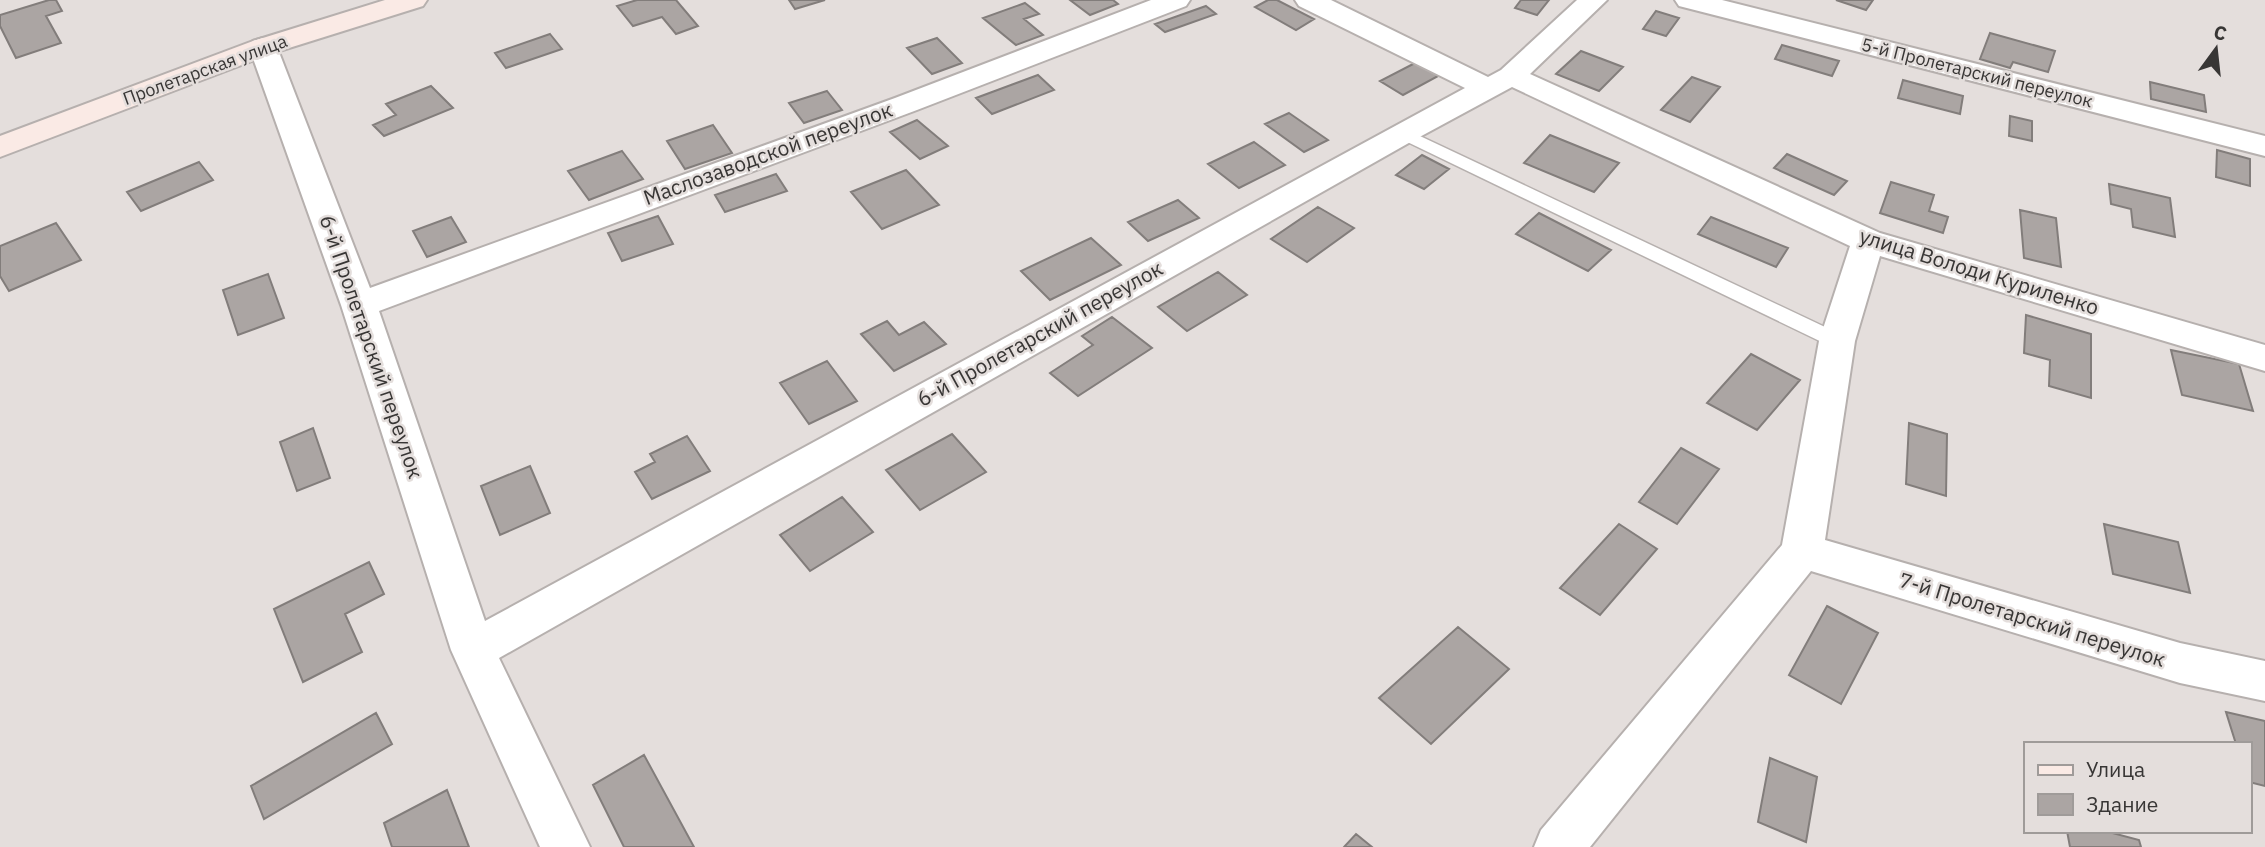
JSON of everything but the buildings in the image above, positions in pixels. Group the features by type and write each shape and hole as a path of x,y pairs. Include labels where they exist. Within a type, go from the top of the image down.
{"main road":[{"name":"Пролетарская улица","path":"0,147 262,47 413,0"}],"street":[{"name":"Маслозаводской переулок","path":"359,305 893,108 1176,0"},
{"path":"1309,0 1499,82"},
{"name":"6-й Пролетарский переулок","path":"473,650 1499,82 1592,0"},
{"name":"5-й Пролетарский переулок","path":"1689,0 2265,146"},
{"name":"6-й Пролетарский переулок","path":"262,47 359,305 473,650 565,847"},
{"name":"улица Володи Куриленко","path":"1499,82 1868,241 2265,358"},
{"path":"1559,847 1802,551 1837,341 1868,241"},
{"name":"7-й Пролетарский переулок","path":"1802,551 2180,663 2265,681"}],"lane":[{"path":"1403,133 1837,341"}]}
